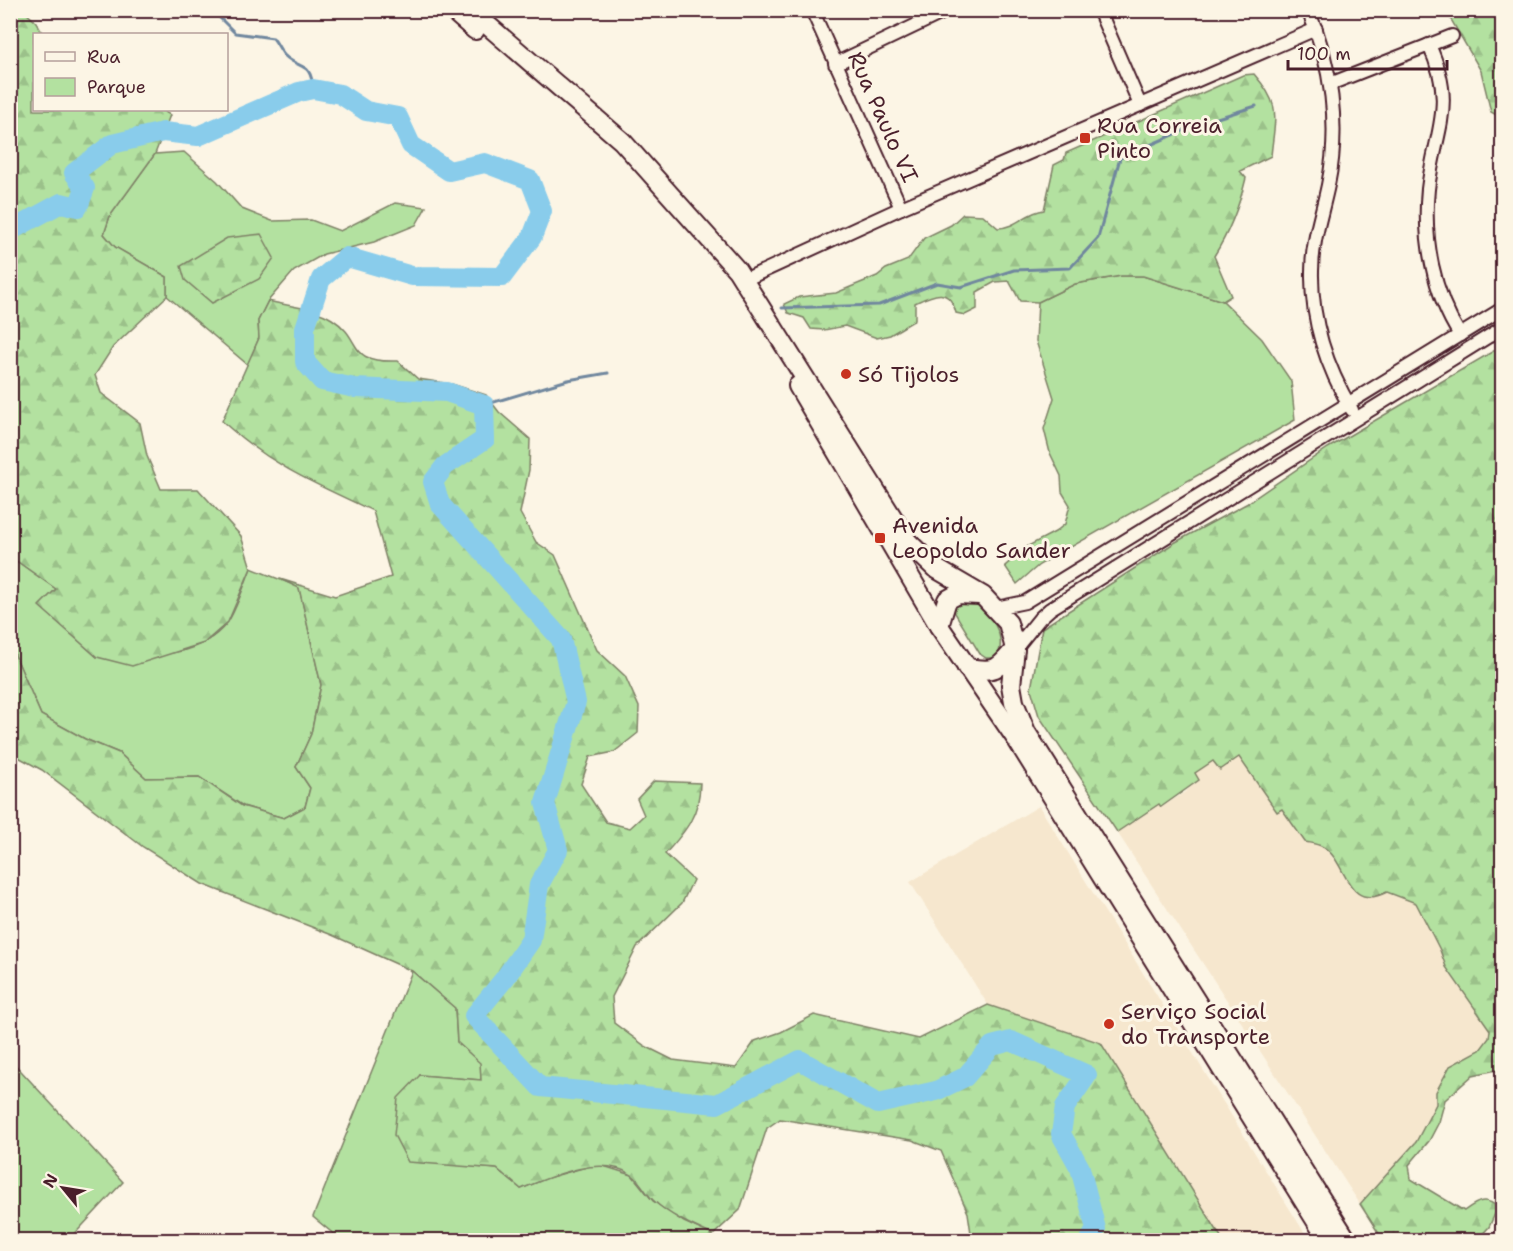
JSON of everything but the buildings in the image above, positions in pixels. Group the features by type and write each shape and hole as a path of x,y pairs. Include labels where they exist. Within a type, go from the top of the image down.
{"highway":[{"path":"452,10 587,125 634,170 732,283 801,392 939,626 1017,740 1050,797 1107,883 1328,1240"},
{"path":"470,10 622,141 744,280 908,542 935,568 989,602 1008,623 1015,649 1011,684 1014,702 1026,732 1347,1240"},
{"path":"939,626 947,600 958,594 989,602"},
{"path":"967,668 990,672 996,669 1015,649"}],"street":[{"name":"Rua Paulo VI","path":"812,10 901,208"},
{"path":"835,64 948,10"},
{"path":"1099,10 1140,105"},
{"path":"1308,10 1316,29 1330,84 1333,117 1333,152 1315,236 1312,287 1319,336 1348,404 1357,419"},
{"path":"744,280 901,208 1316,29"},
{"path":"1330,84 1452,36"},
{"path":"1429,45 1442,78 1444,106 1428,189 1428,238 1438,286 1460,335"},
{"path":"989,602 1025,602 1503,309"},
{"path":"1015,649 1050,609 1503,328"}],"shaded area":[{"path":"1239,757 1277,812 1282,809 1305,842 1324,847 1339,865 1351,887 1376,897 1387,892 1416,903 1440,950 1446,968 1490,1030 1489,1038 1480,1050 1450,1066 1436,1092 1436,1104 1416,1142 1360,1204 1117,832 1159,804 1162,807 1185,792 1199,780 1194,774 1213,761"},
{"name":"Serviço Social do Transporte","path":"1039,806 1309,1240 1223,1240 1101,1043 988,1005 910,882"}],"green space":[{"path":"23,10 36,22 42,33 33,33 33,111 164,111 170,115 155,154 110,216 104,234 115,247 167,277 167,296 113,347 95,375 101,393 140,423 147,456 161,489 198,489 241,536 251,568 228,622 204,643 132,666 97,657 39,606 56,589 11,557 10,11"},
{"path":"1446,11 1502,11 1502,118 1491,112 1481,71"},
{"path":"1254,74 1273,103 1275,121 1271,156 1240,171 1246,178 1240,199 1229,228 1214,256 1231,296 1223,301 1143,276 1121,276 1075,284 1038,302 1020,301 1009,281 995,282 977,292 977,309 965,315 956,313 953,304 945,296 934,295 915,303 915,320 890,335 877,338 845,326 824,330 811,329 804,318 788,313 784,304 799,297 836,293 908,260 924,238 951,225 963,214 983,215 998,228 1044,210 1054,165 1064,160 1066,153 1243,75"},
{"path":"184,152 217,181 242,209 272,221 311,220 340,231 395,203 426,207 416,225 374,242 324,254 294,271 268,301 258,321 259,338 248,365 167,296 167,277 115,247 104,234 110,216 155,154"},
{"path":"261,234 274,258 259,279 212,303 185,280 181,266 227,238"},
{"path":"1121,276 1143,276 1223,301 1262,339 1291,381 1295,420 1039,565 1017,584 1005,566 1028,546 1065,524 1070,505 1062,492 1061,476 1050,453 1044,429 1054,398 1036,341 1038,302 1075,284"},
{"path":"268,301 325,315 342,327 362,354 381,361 398,361 418,379 452,384 486,395 499,412 530,439 529,470 520,513 536,542 555,555 597,650 625,676 639,707 638,733 614,752 590,757 581,784 606,822 630,828 644,815 637,799 654,781 700,783 697,804 690,822 665,854 693,880 682,903 637,947 612,997 614,1023 645,1046 673,1060 736,1068 755,1041 781,1032 814,1015 919,1039 988,1005 1101,1043 1223,1240 972,1240 968,1213 941,1151 912,1140 780,1119 767,1128 740,1210 713,1235 667,1211 650,1197 632,1175 620,1169 606,1166 576,1169 521,1189 497,1169 408,1162 394,1135 398,1098 420,1075 481,1080 480,1063 457,1042 455,1008 412,971 332,935 202,884 143,847 42,770 11,753 11,646 41,715 85,739 119,753 146,778 199,777 242,806 284,818 305,807 310,788 296,767 311,734 321,685 299,588 280,579 335,596 391,577 373,511 276,462 222,421 259,338 258,321"},
{"path":"1502,346 1502,1069 1473,1075 1445,1100 1439,1122 1429,1141 1409,1165 1411,1179 1464,1211 1485,1201 1498,1207 1489,1227 1477,1240 1383,1240 1360,1204 1416,1142 1436,1104 1436,1092 1450,1066 1480,1050 1489,1038 1490,1030 1446,967 1416,903 1387,892 1373,897 1363,896 1355,891 1331,854 1321,846 1305,842 1282,809 1277,812 1239,757 1220,770 1213,761 1195,773 1199,780 1161,807 1159,804 1117,832 1039,716 1031,689 1042,628 1174,543 1246,504 1328,448"},
{"path":"11,557 56,589 40,606 97,657 167,654 200,644 214,636 230,618 251,568 299,587 321,685 311,734 296,767 310,788 305,807 284,818 243,806 199,777 146,778 119,753 85,739 41,715 11,646"},
{"path":"970,601 984,610 999,634 999,651 995,658 986,658 980,654 955,613 954,607 957,603"},
{"path":"412,971 455,1008 457,1042 481,1063 481,1080 420,1075 457,1165 497,1169 521,1189 547,1178 597,1164 632,1175 653,1201 684,1222 713,1235 704,1240 341,1240 313,1217"},
{"path":"10,1059 123,1182 69,1240 11,1240"}],"waterway":[{"path":"212,10 235,33 273,38 284,55 307,70 313,89"},
{"path":"10,231 61,203 78,207 85,188 74,173 112,144 163,132 198,136 299,92 313,89 340,94 366,111 398,117 411,145 449,171 485,163 530,180 542,211 532,237 502,277 412,276 347,257 321,279 305,328 305,362 322,381 355,388 447,392 484,405 485,439 445,466 433,482 440,504 561,639 576,702 545,803 558,850 539,885 531,940 505,978 474,1016 540,1087 717,1104 800,1060 878,1104 936,1091 965,1077 992,1046 1011,1041 1087,1075 1065,1107 1061,1134 1080,1168 1096,1229 1090,1240"},
{"path":"782,308 879,305 937,283 961,287 1014,270 1070,268 1098,238 1120,158 1201,123 1256,106"},
{"path":"484,405 568,380 608,373"}],"place":[{"name":"Rua Correia Pinto","path":"1085,138"},
{"name":"Só Tijolos","path":"846,374"},
{"name":"Avenida Leopoldo Sander","path":"880,538"},
{"name":"Serviço Social do Transporte","path":"1109,1024"}]}
